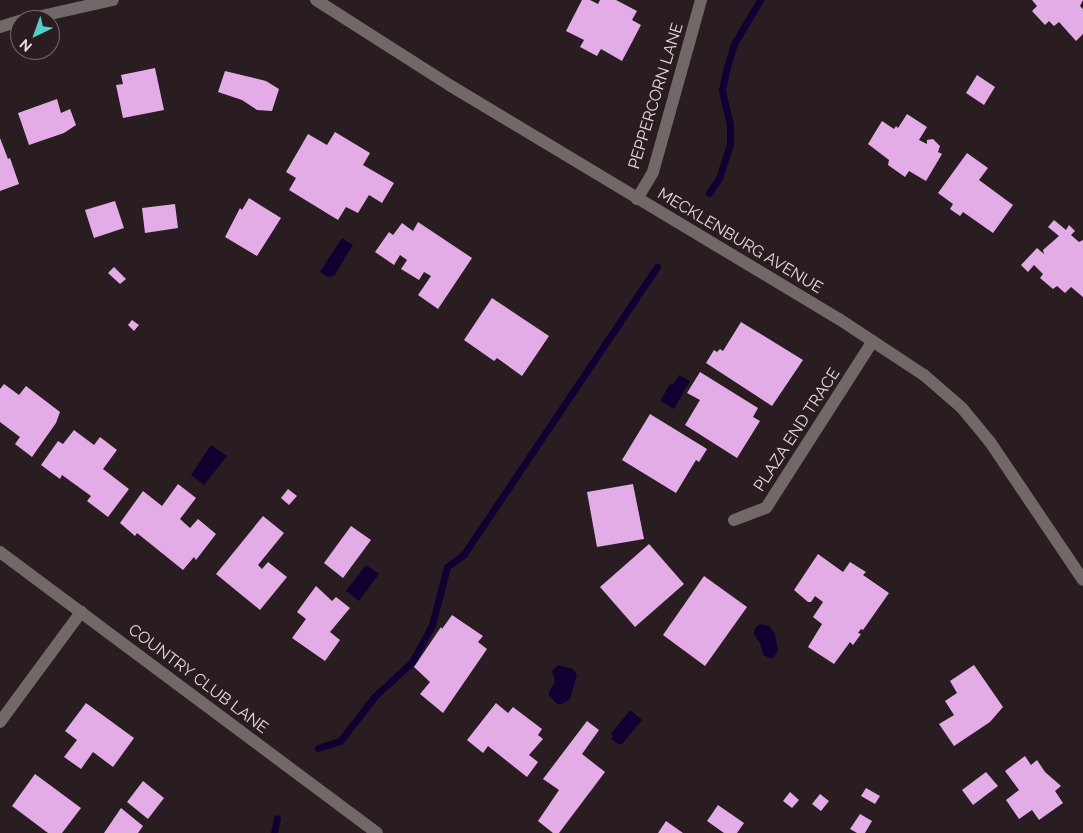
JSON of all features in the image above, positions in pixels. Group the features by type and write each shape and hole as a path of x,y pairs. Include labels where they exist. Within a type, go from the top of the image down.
{"street":[{"path":"60,12 113,0"},
{"name":"MECKLENBURG AVENUE","path":"316,0 451,86 873,341 924,374 962,408 990,442 1083,580"},
{"name":"PEPPERCORN LANE","path":"637,199 653,172 701,0"},
{"name":"PLAZA END TRACE","path":"734,520 766,508 873,341"},
{"name":"COUNTRY CLUB LANE","path":"0,552 377,833"},
{"path":"0,722 81,612"}],"shaded area":[{"path":"342,238 353,245 334,276 327,277 320,272"},
{"path":"679,375 690,381 674,409 660,401 670,384 673,385"},
{"path":"211,445 227,456 204,485 191,475"},
{"path":"366,565 379,574 359,601 346,591"},
{"path":"760,624 769,626 775,634 778,651 772,659 763,655 760,643 754,634 755,628"},
{"path":"558,665 573,669 577,675 570,699 562,704 557,704 548,694 555,682 552,671"},
{"path":"630,710 642,720 622,744 618,744 611,739 613,736 611,734"}],"building":[{"path":"582,0 590,0 598,4 600,0 616,0 637,11 632,20 641,25 622,61 601,49 597,56 580,47 584,40 566,31"},
{"path":"1032,0 1083,0 1080,6 1083,9 1083,34 1076,41 1059,22 1054,26 1049,21 1045,25 1032,11 1037,6"},
{"path":"155,68 164,110 123,118 116,85 123,84 121,75"},
{"path":"225,71 266,81 279,89 272,111 257,110 242,100 218,92"},
{"path":"977,75 995,87 984,105 966,93"},
{"path":"57,99 61,113 70,109 76,125 64,133 29,145 18,113"},
{"path":"907,114 927,127 919,140 927,144 927,140 933,139 940,146 938,152 942,154 926,181 909,171 905,177 888,165 889,160 868,144 882,121 894,129 896,126 898,128"},
{"path":"335,132 370,153 363,165 394,183 382,203 369,195 358,213 346,207 338,220 289,190 296,178 286,172 308,134 327,145"},
{"path":"0,138 8,159 10,158 19,184 0,191"},
{"path":"967,153 988,168 979,180 1013,205 993,233 963,212 960,216 950,209 953,204 938,193"},
{"path":"249,198 281,218 257,256 225,237 240,208 242,210"},
{"path":"115,201 124,228 94,238 85,210"},
{"path":"175,204 178,228 145,233 142,208"},
{"path":"1054,220 1066,230 1069,225 1075,231 1071,235 1079,242 1083,240 1083,297 1071,287 1065,293 1057,286 1053,289 1040,278 1043,274 1034,265 1028,272 1021,265 1037,248 1044,254 1043,250 1059,236 1048,227"},
{"path":"418,222 472,258 438,309 418,295 431,276 424,272 419,280 401,269 407,260 400,255 394,265 375,252 389,232 393,235 402,223 413,231"},
{"path":"114,267 126,279 120,284 108,273"},
{"path":"492,298 549,336 522,376 497,358 494,361 464,340"},
{"path":"132,320 139,325 134,331 128,325"},
{"path":"741,322 803,360 772,406 706,363 714,350 717,352 720,349 723,351"},
{"path":"700,372 758,408 753,417 760,421 737,458 685,425 700,400 687,393"},
{"path":"4,384 19,395 26,386 60,412 56,423 32,457 15,444 20,437 0,422 0,389"},
{"path":"650,414 707,449 699,462 696,460 676,493 622,460"},
{"path":"74,430 94,445 100,437 117,450 103,469 129,489 108,517 87,501 91,496 62,475 60,479 41,465 58,441 63,444"},
{"path":"178,484 196,498 180,519 190,528 198,519 216,534 196,560 194,557 183,570 137,533 135,536 120,523 143,491 162,506"},
{"path":"633,484 644,539 597,547 587,492"},
{"path":"288,489 297,496 289,505 281,498"},
{"path":"263,516 284,533 258,565 262,569 268,562 287,577 260,610 216,574"},
{"path":"351,526 371,540 343,578 324,563"},
{"path":"649,544 684,584 635,627 600,587"},
{"path":"818,554 843,572 850,562 866,572 863,575 889,593 863,630 861,629 858,633 861,634 853,645 850,642 834,664 808,647 822,624 813,617 823,602 815,596 811,602 808,602 794,590"},
{"path":"704,576 747,607 705,666 663,635"},
{"path":"316,586 332,601 336,597 350,608 330,632 340,640 325,661 292,638 306,619 297,612"},
{"path":"452,615 483,636 478,642 487,649 443,713 420,694 430,682 414,667 441,627 442,629"},
{"path":"974,665 1003,707 990,722 954,746 939,724 954,715 945,701 957,693 950,681"},
{"path":"86,703 134,738 113,767 93,752 81,769 64,757 77,740 65,731"},
{"path":"496,703 508,713 513,707 542,729 538,735 543,739 529,755 538,762 527,777 488,746 483,753 467,740"},
{"path":"587,721 599,730 582,754 605,772 559,833 553,833 538,821 559,790 543,779"},
{"path":"1025,756 1031,765 1037,760 1045,772 1061,786 1055,791 1063,803 1039,820 1032,810 1019,819 1006,800 1019,790 1005,771"},
{"path":"986,772 998,786 973,805 962,790"},
{"path":"35,774 81,808 62,833 48,833 12,806"},
{"path":"143,781 164,798 148,819 127,802"},
{"path":"866,788 880,796 875,804 861,796"},
{"path":"790,792 799,800 792,808 783,801"},
{"path":"820,794 829,801 821,811 812,804"},
{"path":"718,805 744,823 737,833 724,833 707,821"},
{"path":"121,808 143,826 138,833 104,833"},
{"path":"860,814 872,821 865,833 857,833 850,829"},
{"path":"666,821 683,833 658,833"}],"waterway":[{"path":"709,193 719,178 730,144 730,125 722,90 727,67 734,44 760,0"},
{"path":"318,748 340,741 375,696 412,662 432,625 447,567 464,554 657,267"},
{"path":"274,833 277,818"}]}
